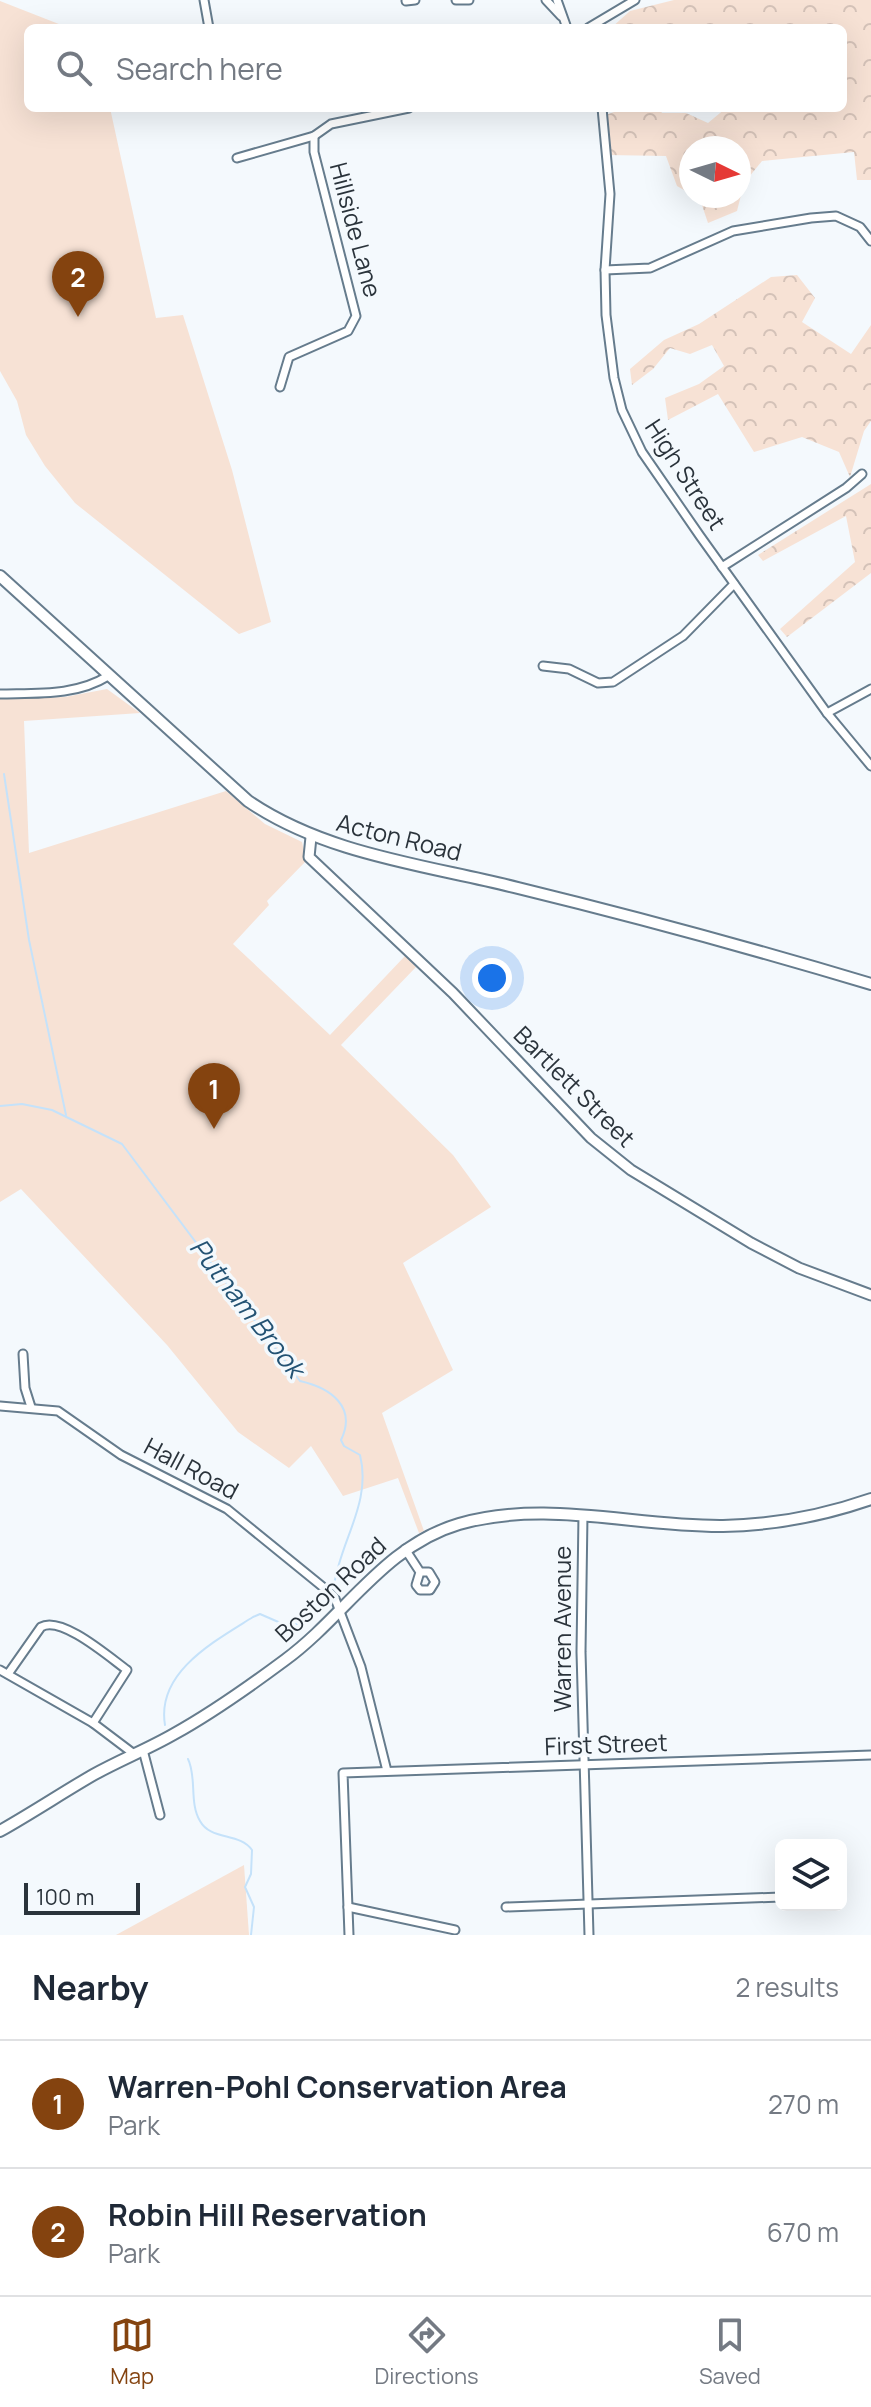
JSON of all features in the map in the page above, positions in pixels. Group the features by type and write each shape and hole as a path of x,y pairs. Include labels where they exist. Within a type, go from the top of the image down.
{"main road":[{"name":"Acton Road","path":"0,576 248,801 279,822 311,837 663,924 871,984"},
{"name":"Boston Road","path":"0,1831 178,1732 283,1662 405,1549 438,1531 489,1518 583,1515 721,1526 800,1520 871,1499"}],"street":[{"path":"204,0 208,24"},
{"path":"456,0 469,0"},
{"path":"546,0 562,17"},
{"path":"557,0 565,24"},
{"path":"595,24 635,0"},
{"path":"237,158 314,136 331,124 390,112"},
{"name":"High Street","path":"602,112 610,194 605,270 610,352 622,410 642,452 722,567 827,713 871,766"},
{"name":"Hillside Lane","path":"280,387 289,357 348,331 356,316 314,152 314,136"},
{"path":"605,270 650,268 733,231 811,218 836,216 860,227 871,241"},
{"path":"722,567 846,488 862,474"},
{"path":"543,666 569,669 598,683 613,682 683,636 734,584"},
{"path":"0,694 66,691 88,686 108,676"},
{"path":"827,713 871,689"},
{"name":"Bartlett Street","path":"311,837 309,857 462,1002 591,1138 631,1170 751,1243 799,1268 871,1295"},
{"path":"23,1354 25,1388 31,1407"},
{"name":"Hall Road","path":"0,1406 58,1411 121,1455 227,1509 334,1596 342,1610"},
{"name":"Warren Avenue","path":"583,1515 584,1766 589,1935"},
{"path":"405,1549 420,1572"},
{"path":"342,1610 361,1667 387,1771"},
{"path":"8,1674 41,1627 47,1624 63,1626 127,1670 93,1723"},
{"path":"0,1670 139,1752 160,1815"},
{"name":"First Street","path":"348,1907 343,1773 871,1755"},
{"path":"506,1907 775,1897"},
{"path":"349,1935 348,1907 455,1930"}],"green space":[{"path":"674,0 871,0 871,180 857,180 854,152 762,161 751,174 751,136 679,136 679,187 666,156 607,155 603,116 614,112 686,113 708,123 721,112 847,112 847,24 615,24 630,11"},
{"path":"0,1 59,24 24,24 24,112 111,112 156,318 183,315 232,470 271,622 239,634 75,503 45,466 26,435 17,401 0,371"},
{"path":"703,208 738,208 737,211 708,223"},
{"path":"797,275 815,298 802,322 851,354 871,325 871,421 864,431 850,477 839,452 802,437 754,452 718,394 668,420 665,398 699,384 724,366 712,345 690,354 670,348 653,369 632,385 630,369 664,340 699,324 771,277"},
{"path":"871,484 871,573 787,637 780,629 855,562 846,516 763,561 758,555"},
{"path":"107,689 140,713 24,721 29,853 226,791 265,824 302,842 306,861 267,901 269,905 233,944 330,1035 405,956 416,967 341,1045 453,1155 491,1207 403,1263 453,1370 382,1413 424,1531 419,1533 398,1478 343,1496 311,1446 289,1468 238,1432 167,1345 21,1189 0,1202 0,699 65,697"},
{"path":"244,1865 249,1935 116,1935"}],"waterway":[{"path":"4,774 29,940 66,1115"},
{"name":"Putnam Brook","path":"0,1106 22,1104 52,1110 122,1144 300,1381 322,1389 338,1401 346,1418 341,1440 344,1446 360,1455 363,1473 359,1506 334,1586"},
{"name":"Putnam Brook","path":"165,1725 165,1706 170,1689 191,1660 206,1648 260,1614 283,1624 301,1624 327,1599"},
{"name":"Putnam Brook","path":"188,1759 200,1821 211,1831 240,1841 252,1850 251,1874 245,1887 254,1907 251,1935"}],"place":[{"name":"Robin Hill Reservation","path":"78,317"},
{"name":"Warren-Pohl Conservation Area","path":"214,1129"}]}
